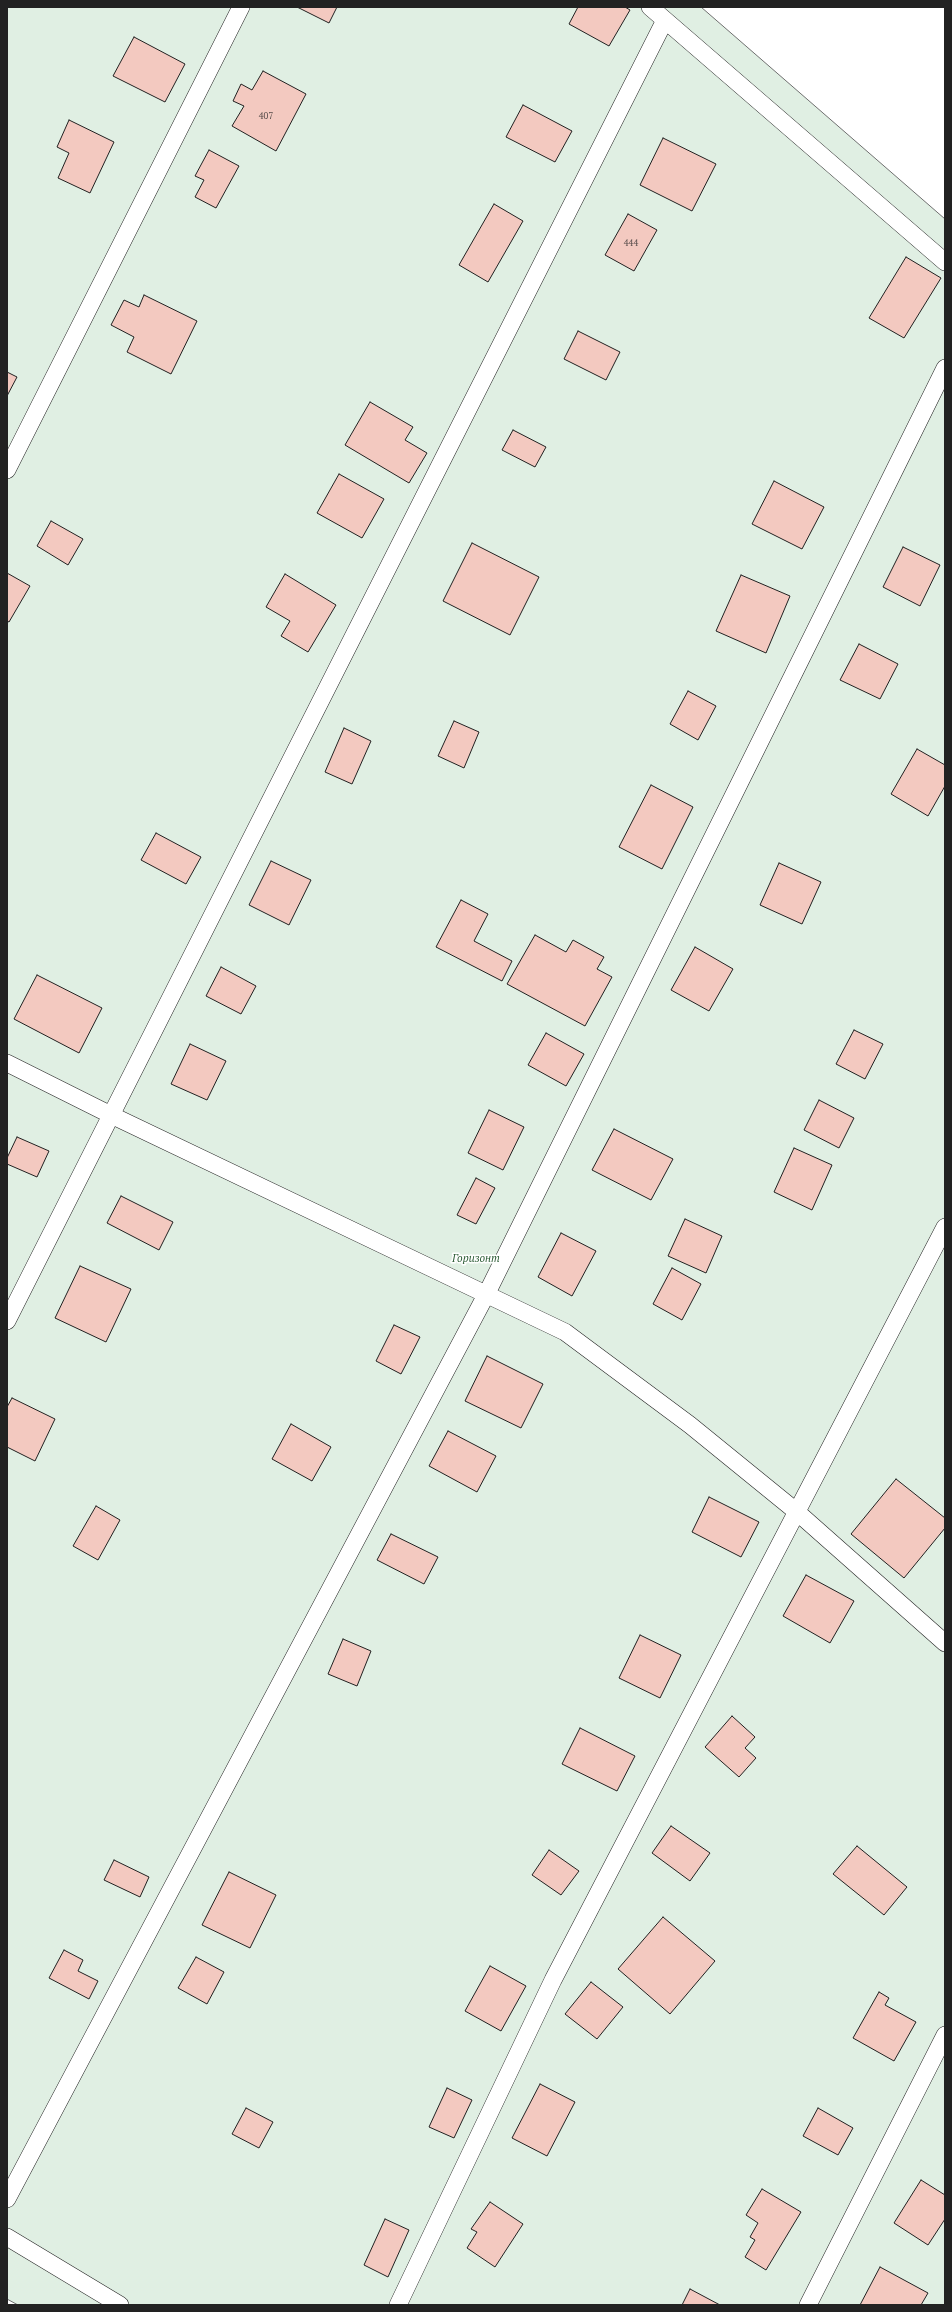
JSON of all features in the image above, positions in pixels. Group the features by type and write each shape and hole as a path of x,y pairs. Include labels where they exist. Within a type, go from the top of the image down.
{"lane":[{"path":"7,470 241,7"},
{"path":"650,7 664,22 945,262"},
{"path":"7,1321 664,22"},
{"path":"7,2199 486,1295 945,368"},
{"path":"7,1063 111,1115 564,1332 690,1426 797,1512 945,1643"},
{"path":"398,2305 553,1980 945,1227"},
{"path":"808,2305 945,2035"},
{"path":"7,2237 120,2305"}],"green space":[{"name":"Горизонт","path":"7,7 701,7 945,219 945,2305 18,2305 7,2299"}],"building":[{"path":"297,7 337,7 329,23"},
{"path":"578,7 625,7 630,10 609,46 569,24"},
{"path":"134,37 185,64 165,102 113,76"},
{"path":"263,71 306,94 276,151 232,126 244,106 233,101 241,84 252,90"},
{"path":"523,105 572,131 555,162 506,137"},
{"path":"69,120 114,142 90,193 58,178 69,153 57,147"},
{"path":"663,138 716,164 692,211 640,185"},
{"path":"209,150 239,166 216,208 195,197 204,180 195,176"},
{"path":"494,204 523,221 488,282 459,265"},
{"path":"628,214 657,230 634,271 605,255"},
{"path":"906,257 941,278 904,338 869,318"},
{"path":"144,295 197,321 171,374 127,352 134,337 111,325 124,300 139,307"},
{"path":"578,331 620,352 606,380 564,359"},
{"path":"7,372 17,377 7,396"},
{"path":"370,402 413,427 405,440 427,453 409,483 345,445"},
{"path":"513,430 546,447 535,467 502,450"},
{"path":"339,474 384,499 362,538 317,513"},
{"path":"774,481 824,507 802,549 752,524"},
{"path":"51,521 83,539 68,565 37,546"},
{"path":"472,543 539,577 510,635 443,601"},
{"path":"903,547 940,565 920,606 883,587"},
{"path":"7,573 30,586 9,622 7,621"},
{"path":"285,574 336,605 308,652 281,636 290,621 266,607"},
{"path":"741,575 790,596 766,653 716,631"},
{"path":"859,644 898,664 880,699 840,680"},
{"path":"688,691 716,706 698,740 670,724"},
{"path":"454,721 479,732 464,768 438,756"},
{"path":"344,728 371,741 352,784 325,772"},
{"path":"917,749 945,765 945,786 928,816 891,794"},
{"path":"651,785 693,807 662,869 619,847"},
{"path":"156,833 201,857 186,884 141,860"},
{"path":"271,861 311,880 289,925 249,905"},
{"path":"779,863 821,882 802,924 760,905"},
{"path":"461,900 488,914 474,941 512,961 502,981 436,947"},
{"path":"535,935 566,952 573,940 604,957 597,969 612,977 585,1026 507,984"},
{"path":"695,947 733,969 709,1011 671,990"},
{"path":"221,967 256,986 241,1014 206,996"},
{"path":"37,975 102,1008 79,1053 14,1019"},
{"path":"854,1030 883,1044 865,1079 836,1064"},
{"path":"546,1033 584,1054 566,1086 528,1065"},
{"path":"190,1044 226,1061 207,1100 171,1084"},
{"path":"819,1100 854,1118 839,1148 804,1130"},
{"path":"489,1110 524,1127 503,1170 468,1153"},
{"path":"614,1129 673,1159 651,1200 592,1170"},
{"path":"17,1137 49,1151 37,1177 7,1164 7,1158"},
{"path":"794,1148 832,1165 812,1210 774,1192"},
{"path":"476,1178 495,1188 476,1224 457,1215"},
{"path":"121,1196 173,1222 159,1250 107,1223"},
{"path":"685,1219 722,1236 706,1273 668,1256"},
{"path":"561,1233 596,1251 572,1296 538,1277"},
{"path":"80,1266 131,1289 106,1342 55,1318"},
{"path":"672,1268 701,1284 682,1320 653,1304"},
{"path":"394,1325 420,1337 401,1374 376,1361"},
{"path":"487,1356 543,1384 521,1428 465,1401"},
{"path":"12,1398 55,1419 35,1461 7,1447 7,1407"},
{"path":"291,1424 331,1447 312,1481 272,1459"},
{"path":"448,1431 496,1456 477,1492 429,1466"},
{"path":"896,1479 945,1518 945,1528 904,1578 851,1534"},
{"path":"709,1497 759,1522 741,1557 692,1532"},
{"path":"96,1506 120,1520 98,1560 73,1546"},
{"path":"391,1534 438,1557 424,1584 377,1560"},
{"path":"806,1575 854,1601 830,1643 783,1616"},
{"path":"640,1635 681,1655 660,1698 619,1678"},
{"path":"343,1639 371,1651 357,1686 328,1674"},
{"path":"732,1716 755,1737 745,1748 756,1758 739,1777 705,1747"},
{"path":"580,1728 635,1756 617,1791 562,1764"},
{"path":"671,1826 710,1853 690,1881 652,1853"},
{"path":"857,1846 907,1887 884,1915 833,1874"},
{"path":"549,1850 579,1871 561,1895 532,1875"},
{"path":"114,1860 149,1877 140,1897 104,1880"},
{"path":"229,1872 276,1895 250,1948 202,1925"},
{"path":"663,1917 715,1961 670,2014 618,1969"},
{"path":"64,1950 83,1960 78,1971 98,1981 89,1999 49,1978"},
{"path":"196,1957 224,1972 207,2004 178,1988"},
{"path":"490,1966 526,1986 501,2031 465,2011"},
{"path":"591,1982 623,2007 597,2039 565,2014"},
{"path":"879,1992 889,1998 885,2005 916,2022 894,2061 853,2038"},
{"path":"540,2084 575,2102 547,2156 512,2138"},
{"path":"447,2088 472,2100 454,2138 429,2127"},
{"path":"246,2108 273,2122 259,2148 232,2134"},
{"path":"818,2108 853,2128 838,2155 803,2136"},
{"path":"921,2180 945,2195 945,2219 928,2245 894,2223"},
{"path":"762,2189 801,2212 766,2270 745,2257 755,2240 750,2237 758,2223 746,2215"},
{"path":"490,2202 523,2224 495,2267 467,2248 477,2232 471,2229"},
{"path":"385,2219 409,2230 388,2277 364,2265"},
{"path":"880,2267 928,2293 921,2305 860,2305"},
{"path":"690,2289 720,2305 682,2305"}]}
